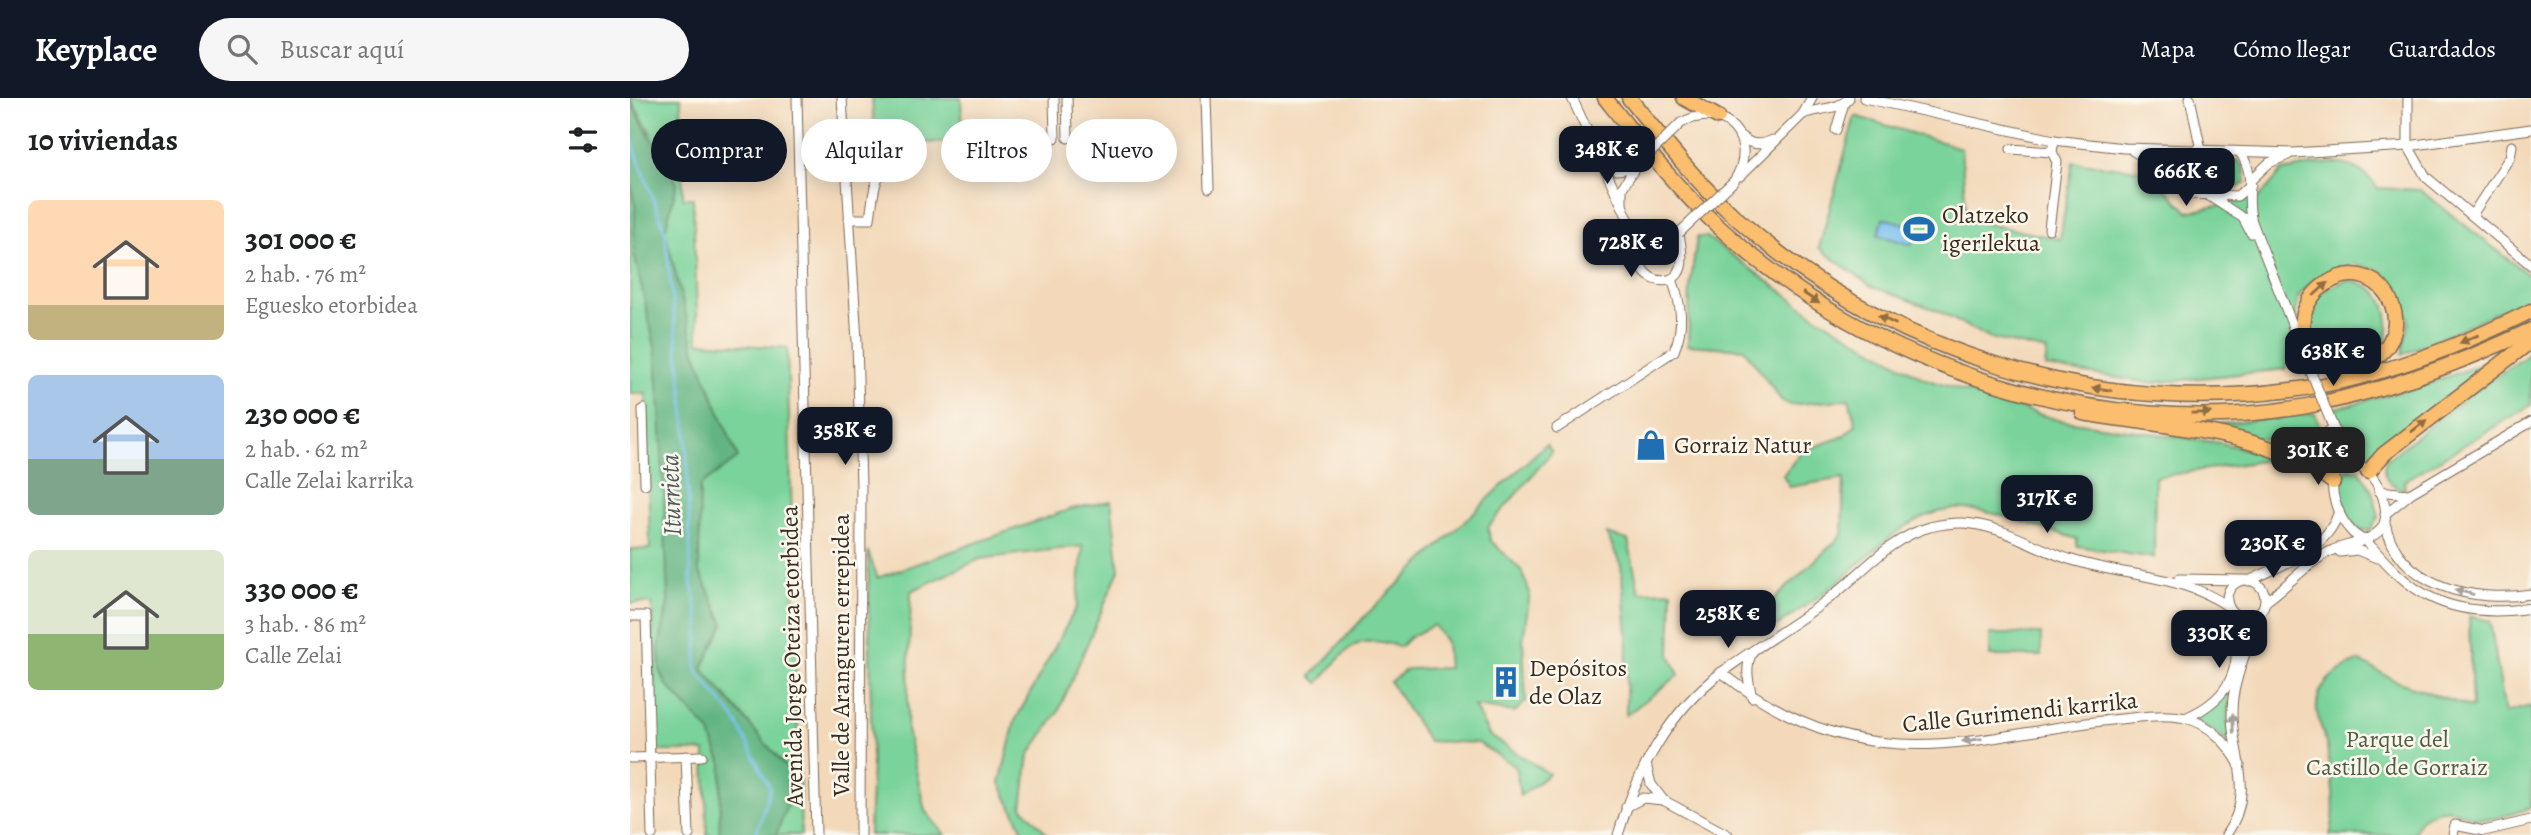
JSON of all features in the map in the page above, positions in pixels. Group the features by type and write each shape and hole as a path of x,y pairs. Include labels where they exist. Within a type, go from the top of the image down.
{"highway":[{"path":"1596,98 1678,194 1734,246 1857,327 1978,386 2063,410 2275,447 2313,466 2333,482"},
{"path":"1605,98 1687,196 1721,229 1773,272"},
{"path":"1629,98 1679,158 1733,215 1789,261 1860,308 1955,351 2012,371 2070,385 2149,394 2252,394 2294,390 2365,375 2442,351 2531,311"},
{"path":"1684,98 1718,117"},
{"path":"2149,394 2276,383 2365,365 2388,347 2394,335 2396,317 2388,293 2369,279 2357,276 2344,275 2330,281 2315,291 2304,314 2302,350"},
{"path":"1920,358 1980,380 2048,398 2176,414 2247,412 2305,406 2413,379 2464,362 2531,330"},
{"path":"2368,472 2384,454 2531,341"}],"street":[{"name":"Avenida Jorge Oteiza etorbidea","path":"797,98 815,831"},
{"name":"Valle de Aranguren errepidea","path":"842,98 861,487 860,835"},
{"path":"1054,98 1055,138"},
{"path":"1067,98 1068,119"},
{"path":"1206,98 1209,188"},
{"path":"1572,98 1640,245 1641,268 1650,277 1660,282 1672,279 1680,272 1683,262 1679,233"},
{"path":"1631,225 1654,237 1679,233 1803,114 1812,98"},
{"path":"1820,98 1838,114 1836,130 1847,101"},
{"path":"1864,98 2054,140 2124,148 2186,151 2293,153 2408,146 2531,129"},
{"path":"2190,98 2201,150"},
{"path":"2407,98 2408,146 2426,177 2531,265"},
{"path":"1803,114 1847,101"},
{"path":"1624,214 1622,188 1634,168 1681,123 1705,115 1718,117 1749,144 1762,144 1778,138"},
{"path":"1734,181 1744,158 1738,133"},
{"path":"2049,229 2057,162 2052,152 2054,140"},
{"path":"2472,215 2510,157 2512,146"},
{"path":"2124,148 2166,170 2176,184 2191,194 2209,196 2237,196 2269,163 2293,153"},
{"path":"2011,149 2052,152"},
{"path":"2176,184 2175,164 2186,151"},
{"path":"2240,152 2250,168 2252,222 2306,366"},
{"path":"1598,153 1616,170 1634,168"},
{"path":"849,219 870,219 877,182"},
{"path":"2209,196 2243,218 2328,422 2343,450 2368,472 2379,491 2389,539 2400,556 2426,578 2458,592 2487,597 2531,594"},
{"path":"1557,428 1674,351 1680,337 1682,319 1672,279"},
{"path":"643,409 645,484"},
{"path":"2328,422 2337,467 2333,482 2339,511 2352,531 2363,538 2387,565 2432,598 2481,611 2531,608"},
{"path":"2226,835 2238,818 2243,783 2232,732 2232,698 2258,614 2265,602 2325,555 2363,538 2372,537 2385,518 2411,493 2531,422"},
{"path":"2337,467 2355,462"},
{"path":"2379,491 2401,495 2411,493"},
{"path":"2185,718 2215,701 2234,673 2238,659 2230,590 2318,544 2334,528 2339,511"},
{"path":"1618,835 1626,807 1646,764 1678,713 1721,673 1825,602 1894,543 1931,527 1971,524 2009,535 2076,561 2198,588 2243,618 2258,614"},
{"path":"2325,555 2357,550 2387,565"},
{"path":"2162,580 2247,581 2263,591 2265,602"},
{"path":"630,616 646,615 652,835"},
{"path":"1752,652 1747,670 1752,697"},
{"name":"Calle Gurimendi karrika","path":"1721,673 1752,697 1776,711 1828,731 1867,741 1900,744 1970,741 2130,718 2185,718 2222,739 2240,765"},
{"path":"686,756 689,835"},
{"path":"630,758 702,756"},
{"path":"1646,764 1651,784 1663,800"},
{"path":"1626,807 1643,798 1663,800 1728,835"},
{"path":"2453,835 2455,825 2484,831 2531,820"}],"green space":[{"path":"630,98 681,98 681,119 651,119 651,133"},
{"path":"872,98 961,98 962,119 941,119 941,142 927,143 927,119 873,119"},
{"path":"630,101 651,138 651,182 677,183 665,231 695,351 738,458 700,486 699,570 724,624 702,668 789,771 790,798 776,835 719,835 722,764 709,731 666,684 660,670 659,648 668,602 660,409 655,347 634,254 635,206 630,180"},
{"path":"1855,116 1961,148 1967,220 2060,239 2073,162 2148,171 2188,212 2260,197 2282,171 2322,164 2346,165 2357,169 2378,188 2420,190 2531,277 2531,297 2402,355 2409,321 2399,294 2382,271 2355,264 2320,275 2299,295 2286,369 2152,383 2045,367 2047,351 1989,338 1936,310 1871,286 1819,248"},
{"path":"630,124 651,133 651,182 683,182 683,198 693,198 698,342 787,348 801,835 707,835 705,751 655,751 652,603 630,603 630,549 650,549 646,394 630,394"},
{"path":"2196,158 2237,160 2244,167 2246,182 2240,187 2223,192 2205,192 2189,187 2182,183 2180,167 2186,161"},
{"path":"1697,237 1707,237 1814,315 1925,379 2058,420 2221,443 2281,458 2155,477 2154,558 2077,546 2077,539 1981,511 1953,509 1935,513 1903,528 1889,538 1834,585 1777,626 1762,611 1842,535 1844,478 1790,487 1783,475 1802,451 1842,437 1856,425 1849,399 1790,405 1781,400 1744,349 1688,345 1690,287"},
{"path":"2347,280 2364,284 2381,298 2387,313 2386,338 2380,348 2364,359 2318,368 2308,339 2307,318 2310,308 2314,299 2322,292"},
{"path":"2531,353 2531,405 2404,481 2405,489 2388,480 2384,471 2386,460 2474,391"},
{"path":"2496,359 2368,458 2349,445 2341,431 2333,409 2425,385"},
{"path":"2315,413 2328,452 2325,466 2296,450 2265,439 2177,424 2227,423"},
{"path":"1546,444 1552,452 1488,527 1490,540 1521,570 1530,593 1523,640 1526,701 1515,712 1474,706 1489,735 1549,774 1520,796 1516,767 1478,743 1428,741 1390,682 1407,669 1448,668 1446,642 1434,625 1410,637 1400,647 1372,641 1361,643 1345,653 1318,683 1311,676 1365,616"},
{"path":"2359,470 2371,489 2379,516 2370,530 2356,527 2343,505 2337,481 2343,471"},
{"path":"1111,501 1119,570 1058,712 1029,755 1022,807 1048,835 1025,835 1000,783 1015,721 1077,606 1083,546 980,559 911,591 907,730 925,811 945,835 869,835 872,761 868,551 877,578 1071,509"},
{"path":"1607,534 1628,540 1639,592 1672,591 1670,655 1679,675 1626,715 1627,634 1621,566"},
{"name":"Parque del Castillo de Gorraiz","path":"2469,616 2490,621 2505,713 2531,706 2531,808 2488,819 2441,810 2421,819 2413,835 2330,835 2334,803 2332,781 2317,711 2317,701 2324,685 2336,673 2360,661 2396,681 2472,708"},
{"path":"1990,634 2041,634 2041,656 1990,656"},
{"path":"2231,686 2228,712 2230,743 2194,719 2215,706"}],"water":[{"path":"1883,218 1917,227 1912,245 1878,235"}],"waterway":[{"name":"Iturrieta","path":"630,136 665,231 686,426 691,581 699,620 696,670 737,722 770,788 756,835"}],"place":[{"name":"Olatzeko igerilekua","path":"1919,229"},
{"name":"Gorraiz Natur","path":"1651,445"},
{"name":"Depósitos de Olaz","path":"1506,682"}]}
